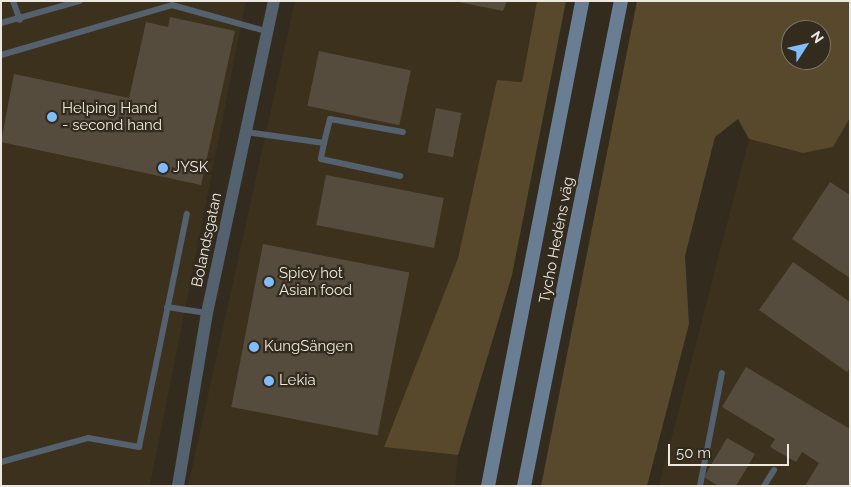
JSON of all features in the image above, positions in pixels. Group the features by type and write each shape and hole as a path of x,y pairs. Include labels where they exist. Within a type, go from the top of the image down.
{"main road":[{"name":"Tycho Hedéns väg","path":"488,486 582,1"},
{"name":"Tycho Hedéns väg","path":"524,486 621,1"}],"street":[{"name":"Bolandsgatan","path":"178,486 207,313 266,31 274,1"}],"lane":[{"path":"13,1 20,20"},
{"path":"1,23 20,20 80,1"},
{"path":"1,55 172,5 266,31"},
{"path":"400,176 321,159 330,119 403,132"},
{"path":"246,132 324,143"},
{"path":"1,462 88,438 139,447 186,214"},
{"path":"167,307 207,313"},
{"path":"700,486 722,373"},
{"path":"764,486 774,470"}],"shaded area":[{"path":"1,1 246,1 150,486 1,486"},
{"path":"295,1 538,1 522,82 497,80 458,258 384,447 458,455 455,486 188,486"},
{"path":"537,1 566,1 512,275 458,455 384,447 458,258 497,80 522,82"},
{"path":"637,1 850,1 850,118 833,147 803,153 749,139 738,119 715,137 685,256 689,324 647,486 541,486"},
{"path":"850,118 850,486 659,486 749,139 803,153 833,147"}],"building":[{"path":"454,1 507,1 503,11"},
{"path":"170,17 235,31 201,185 1,142 14,74 129,98 146,22 168,27"},
{"path":"319,51 411,71 399,125 307,106"},
{"path":"436,108 462,113 453,157 427,152"},
{"path":"326,175 444,198 434,248 316,225"},
{"path":"830,182 850,195 850,278 792,239"},
{"path":"263,244 409,272 378,435 231,407"},
{"path":"793,262 850,302 850,368 847,372 759,310"},
{"path":"746,367 850,429 850,486 805,486 819,463 802,452 796,462 770,447 775,439 722,407"},
{"path":"727,438 755,454 736,486 718,486 704,477"}],"place":[{"name":"Helping Hand - second hand","path":"52,117"},
{"name":"JYSK","path":"163,168"},
{"name":"Spicy hot Asian food","path":"269,282"},
{"name":"KungSängen","path":"254,347"},
{"name":"Lekia","path":"269,381"}]}
